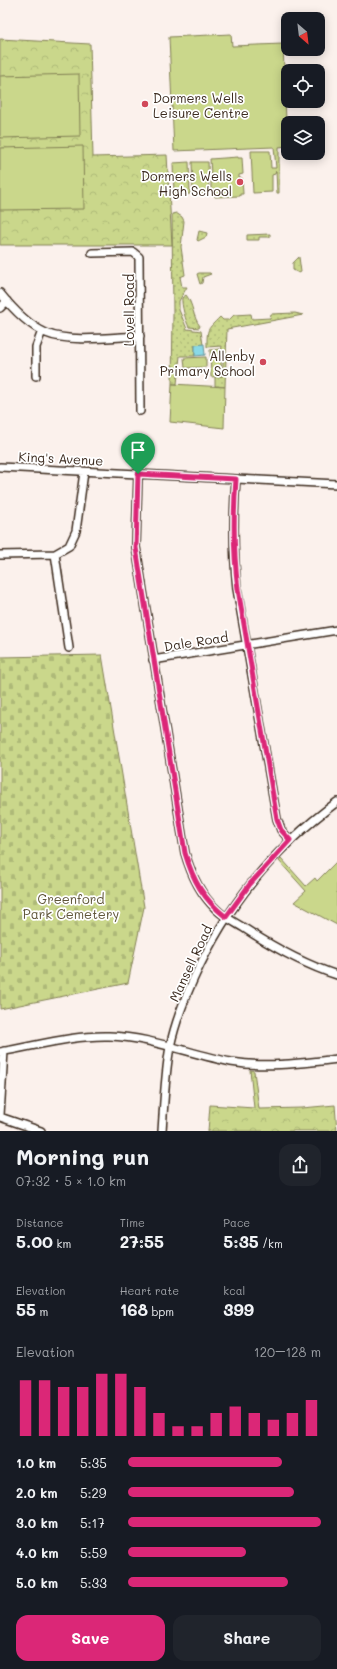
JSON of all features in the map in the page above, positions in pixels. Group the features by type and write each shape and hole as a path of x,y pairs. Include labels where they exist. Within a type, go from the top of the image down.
{"street":[{"name":"Lovell Road","path":"92,253 133,252 139,257 140,411"},
{"path":"0,293 24,318 42,331 53,336 67,338 140,336"},
{"path":"0,308 7,301"},
{"path":"36,376 36,347 42,331"},
{"name":"King's Avenue","path":"0,467 337,484"},
{"path":"0,555 55,554 69,546 76,532 84,472"},
{"path":"138,474 136,548 185,853 192,875 215,909 226,917 291,956 337,975"},
{"path":"236,479 233,517 233,552 238,589 277,819 281,830 290,840"},
{"path":"55,554 69,648"},
{"name":"Dale Road","path":"153,660 337,630"},
{"name":"Mansell Road","path":"162,1131 170,1046 188,992 208,948 226,917 250,884 290,840 337,802"},
{"path":"41,1131 0,1116 2,1052 70,1039 97,1036 135,1038 215,1059 252,1065 287,1064 337,1059"}],"green space":[{"path":"231,34 232,46 281,44 281,56 283,56 284,64 281,64 281,108 286,108 286,116 281,116 279,193 277,193 276,171 275,174 272,175 272,192 253,193 251,151 270,151 271,168 276,168 274,147 174,151 169,37"},
{"path":"0,39 90,44 93,157 167,155 172,245 0,245"},
{"path":"79,74 80,136 0,138 0,76"},
{"path":"83,146 84,209 0,210 0,148"},
{"path":"242,158 243,174 239,175 239,178 242,178 243,194 240,194 240,196 215,197 215,195 211,195 211,180 214,179 214,175 211,175 210,159"},
{"path":"189,162 190,194 174,195 173,163"},
{"path":"192,162 208,162 209,193 193,194"},
{"path":"176,213 182,217 184,221 181,247 185,275 180,277 182,287 187,287 179,301 179,310 187,329 201,331 203,345 195,345 195,356 180,356 177,384 172,384 172,214"},
{"path":"199,231 207,233 206,237 198,241 197,240"},
{"path":"270,234 270,237 259,237 259,240 247,240 247,235"},
{"path":"299,257 301,272 299,273 293,270 293,263"},
{"path":"197,274 211,274 203,277 202,283 200,284"},
{"path":"186,295 200,326 199,328 189,327 188,325 182,301 182,298"},
{"path":"295,313 303,315 227,329 225,387 215,386 215,377 223,376 222,346 207,347 207,336 210,327 220,317 223,320 229,320 234,315 251,314 252,319 270,318 271,314"},
{"path":"220,349 222,376 211,377 210,350"},
{"path":"206,357 206,367 185,368 184,358"},
{"path":"172,384 225,387 224,428 170,422"},
{"name":"Greenford Park Cemetery","path":"102,655 144,907 128,983 0,1009 0,657"},
{"path":"281,858 306,886 315,878 317,881 337,861 337,925 294,902 306,891 279,861"},
{"path":"250,1070 254,1071 259,1109 302,1108 335,1105 337,1131 208,1131 210,1105 254,1108"}],"water":[{"path":"204,344 205,355 195,356 195,345"}],"place":[{"name":"Dormers Wells Leisure Centre","path":"145,104"},
{"name":"Dormers Wells High School","path":"240,182"},
{"name":"Allenby Primary School","path":"263,362"}],"route":[{"path":"138,474 236,479 233,517 233,552 238,589 277,819 281,830 290,840 250,884 226,917 215,909 203,893 192,875 185,853 136,548 138,474"}]}
